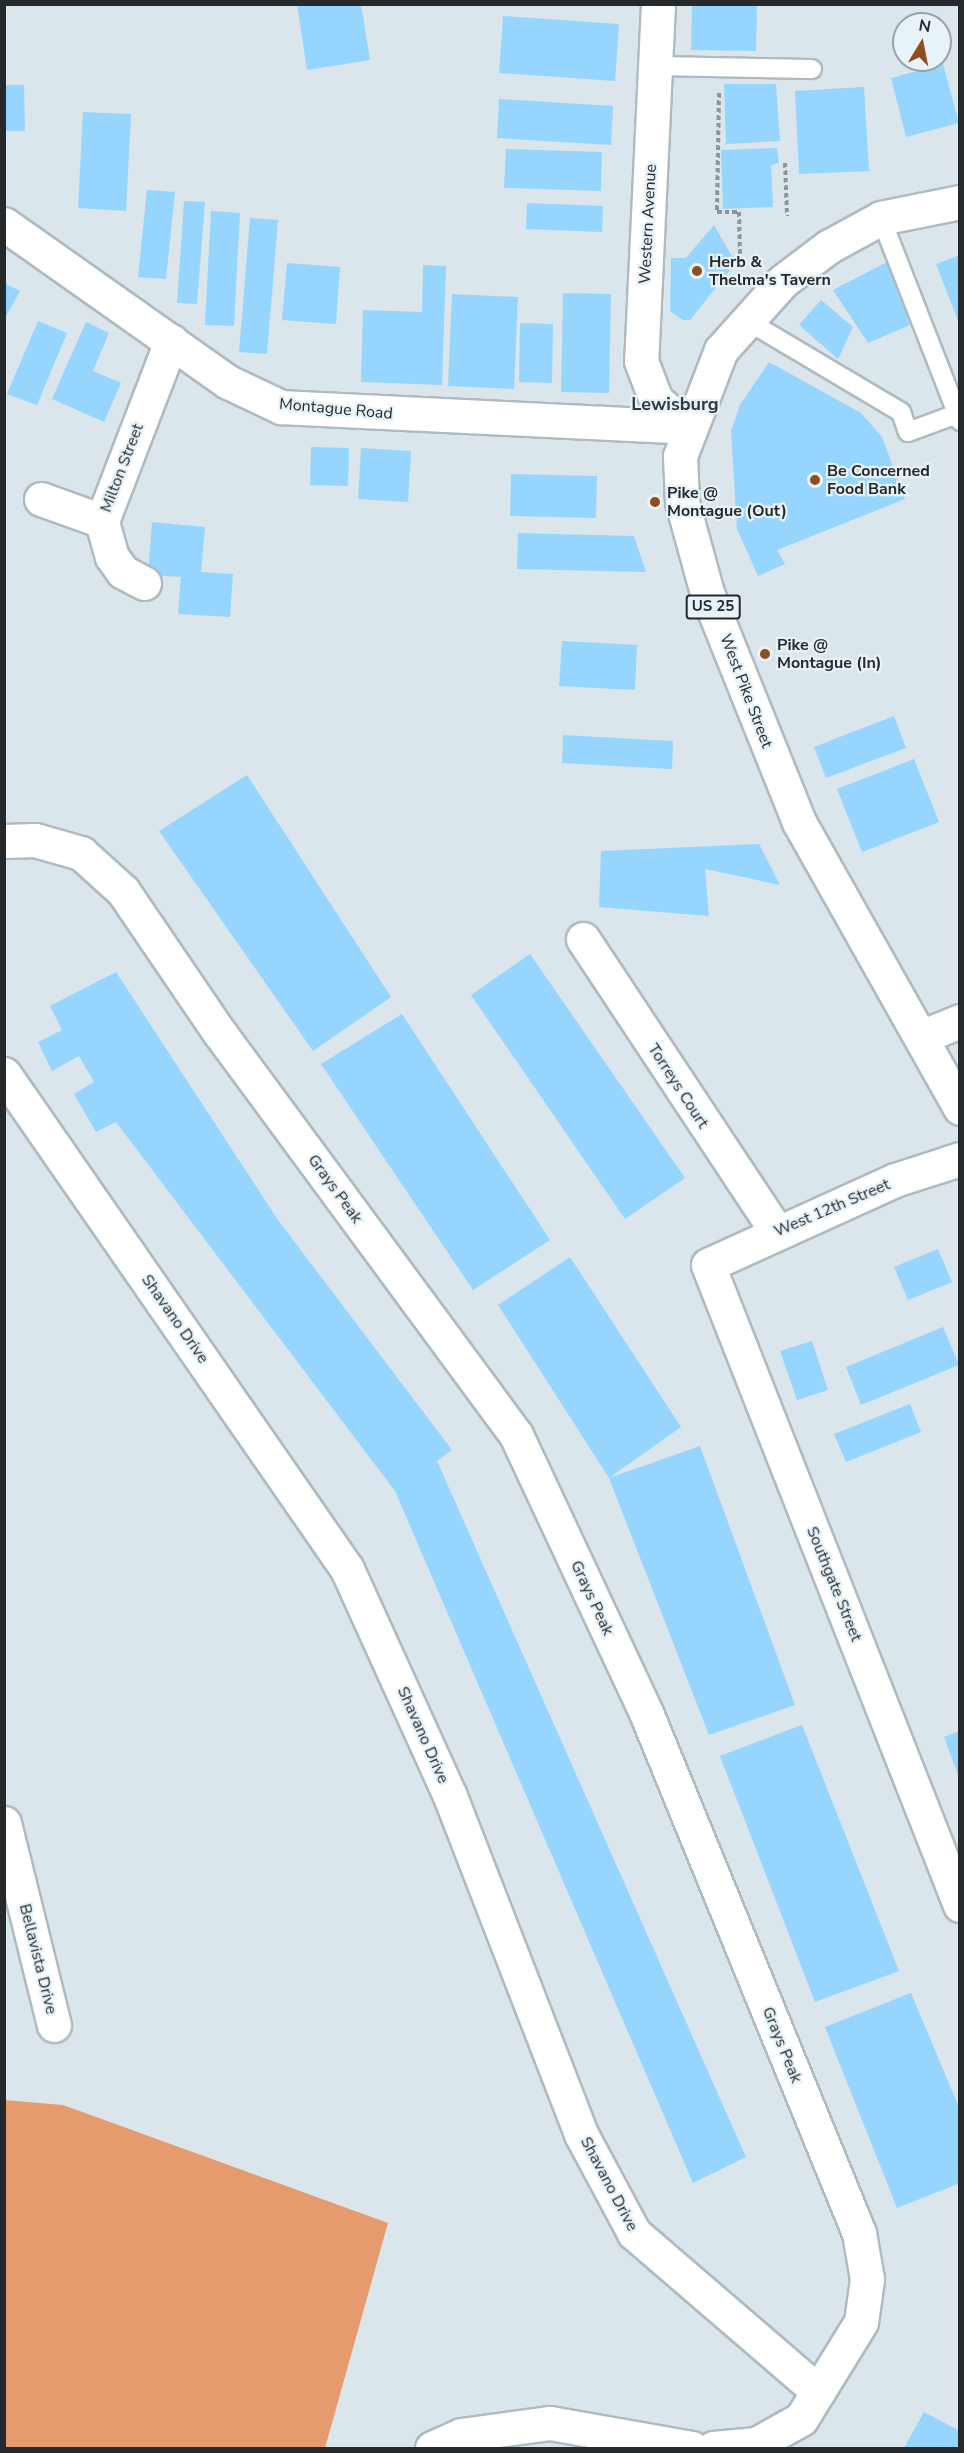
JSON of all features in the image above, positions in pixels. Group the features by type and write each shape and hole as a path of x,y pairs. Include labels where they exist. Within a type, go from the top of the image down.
{"street":[{"name":"Western Avenue","path":"658,4 641,361 656,400 687,427"},
{"name":"West Pike Street","path":"960,202 881,218 828,247 746,320 721,350 687,427 680,456 682,502 708,593 799,822 923,1036 960,1108"},
{"name":"Montague Road","path":"4,224 228,382 281,407 687,427"},
{"name":"Milton Street","path":"144,583 123,572 112,557 102,521 171,341"},
{"path":"41,499 102,521"},
{"name":"Grays Peak","path":"4,841 35,840 81,853 123,891 219,1032 516,1435 647,1715 859,2233 867,2279 861,2322 801,2419 756,2444 713,2448"},
{"name":"Torreys Court","path":"583,939 776,1231"},
{"path":"923,1036 960,1022"},
{"name":"Shavano Drive","path":"4,1074 347,1569 450,1796 581,2134 634,2233 818,2391"},
{"name":"West 12th Street","path":"708,1265 776,1231 895,1180 960,1160"},
{"name":"Southgate Street","path":"708,1265 960,1905"},
{"name":"Bellavista Drive","path":"4,1823 10,1875 54,2025"},
{"path":"432,2448 461,2435 550,2423 692,2448"}],"lane":[{"path":"655,66 812,69"},
{"path":"746,320 901,412 908,432 958,418 881,218"}],"path":[{"path":"719,86 717,212 739,212 740,256"},
{"path":"785,163 787,216"}],"shaded area":[{"path":"4,2100 63,2105 388,2223 325,2448 5,2448"}],"building":[{"path":"297,4 361,4 370,60 307,70"},
{"path":"692,4 757,4 756,51 691,50"},
{"path":"503,16 619,24 615,81 499,73"},
{"path":"913,72 945,72 959,123 906,137 891,78"},
{"path":"724,84 776,84 780,141 726,144"},
{"path":"4,85 24,85 25,131 4,131"},
{"path":"864,87 869,171 799,174 795,91"},
{"path":"499,99 613,106 611,145 497,138"},
{"path":"83,112 131,114 126,211 78,208"},
{"path":"777,148 779,163 771,165 773,207 723,209 721,150"},
{"path":"506,149 602,152 601,191 504,188"},
{"path":"147,190 175,192 166,279 138,277"},
{"path":"184,201 205,202 197,304 177,303"},
{"path":"527,203 603,206 602,232 526,229"},
{"path":"211,211 240,213 234,326 205,325"},
{"path":"250,218 278,220 267,354 239,352"},
{"name":"Herb & Thelma's Tavern","path":"714,225 733,258 726,267 730,270 690,320 683,320 670,311 671,258 686,258"},
{"path":"960,255 960,323 959,323 936,264"},
{"path":"887,262 910,325 868,343 833,290"},
{"path":"287,263 340,267 336,324 282,320"},
{"path":"423,265 446,266 442,385 361,382 363,310 422,312"},
{"path":"4,283 20,291 4,320"},
{"path":"563,293 611,294 609,393 561,392"},
{"path":"452,294 518,297 514,389 448,386"},
{"path":"821,300 853,327 838,359 799,325"},
{"path":"38,321 67,333 37,405 7,394"},
{"path":"86,322 109,333 93,371 121,383 104,422 52,399"},
{"path":"520,323 553,324 552,383 519,382"},
{"name":"Be Concerned Food Bank","path":"769,362 861,413 882,437 905,499 777,550 785,564 758,576 737,529 731,431 740,405"},
{"path":"311,447 349,448 348,486 310,485"},
{"path":"361,448 411,451 408,502 358,499"},
{"path":"511,474 597,476 596,518 510,516"},
{"path":"152,522 205,527 201,572 233,574 230,617 178,614 181,577 148,575"},
{"path":"518,533 634,536 646,572 517,569"},
{"path":"562,641 637,645 635,690 559,686"},
{"path":"894,716 906,748 826,778 814,747"},
{"path":"563,735 673,741 672,769 562,763"},
{"path":"914,759 939,822 862,852 837,789"},
{"path":"247,775 391,997 313,1051 159,831"},
{"path":"759,844 780,885 705,869 709,916 599,907 601,851"},
{"path":"530,954 685,1178 625,1219 471,995"},
{"path":"116,972 278,1220 452,1450 437,1461 746,2157 693,2183 395,1491 116,1122 96,1132 74,1094 94,1082 79,1056 52,1071 38,1042 62,1030 50,1006"},
{"path":"402,1014 550,1240 473,1290 321,1064"},
{"path":"938,1249 952,1282 908,1300 894,1267"},
{"path":"570,1257 681,1427 609,1478 498,1305"},
{"path":"943,1327 959,1365 861,1405 846,1367"},
{"path":"812,1341 828,1390 797,1400 780,1351"},
{"path":"910,1404 921,1432 846,1462 834,1434"},
{"path":"700,1446 795,1705 709,1735 609,1478"},
{"path":"802,1725 899,1971 815,2002 720,1756"},
{"path":"960,1731 960,1777 959,1777 944,1737"},
{"path":"911,1993 960,2110 960,2183 897,2208 825,2027"},
{"path":"924,2412 960,2431 960,2448 904,2448"}],"place":[{"name":"Herb & Thelma's Tavern","path":"697,271"},
{"name":"Be Concerned Food Bank","path":"815,480"},
{"name":"Pike @ Montague (Out)","path":"655,502"},
{"name":"Pike @ Montague (In)","path":"765,654"}],"district":[{"name":"Lewisburg","path":"675,404"}]}
